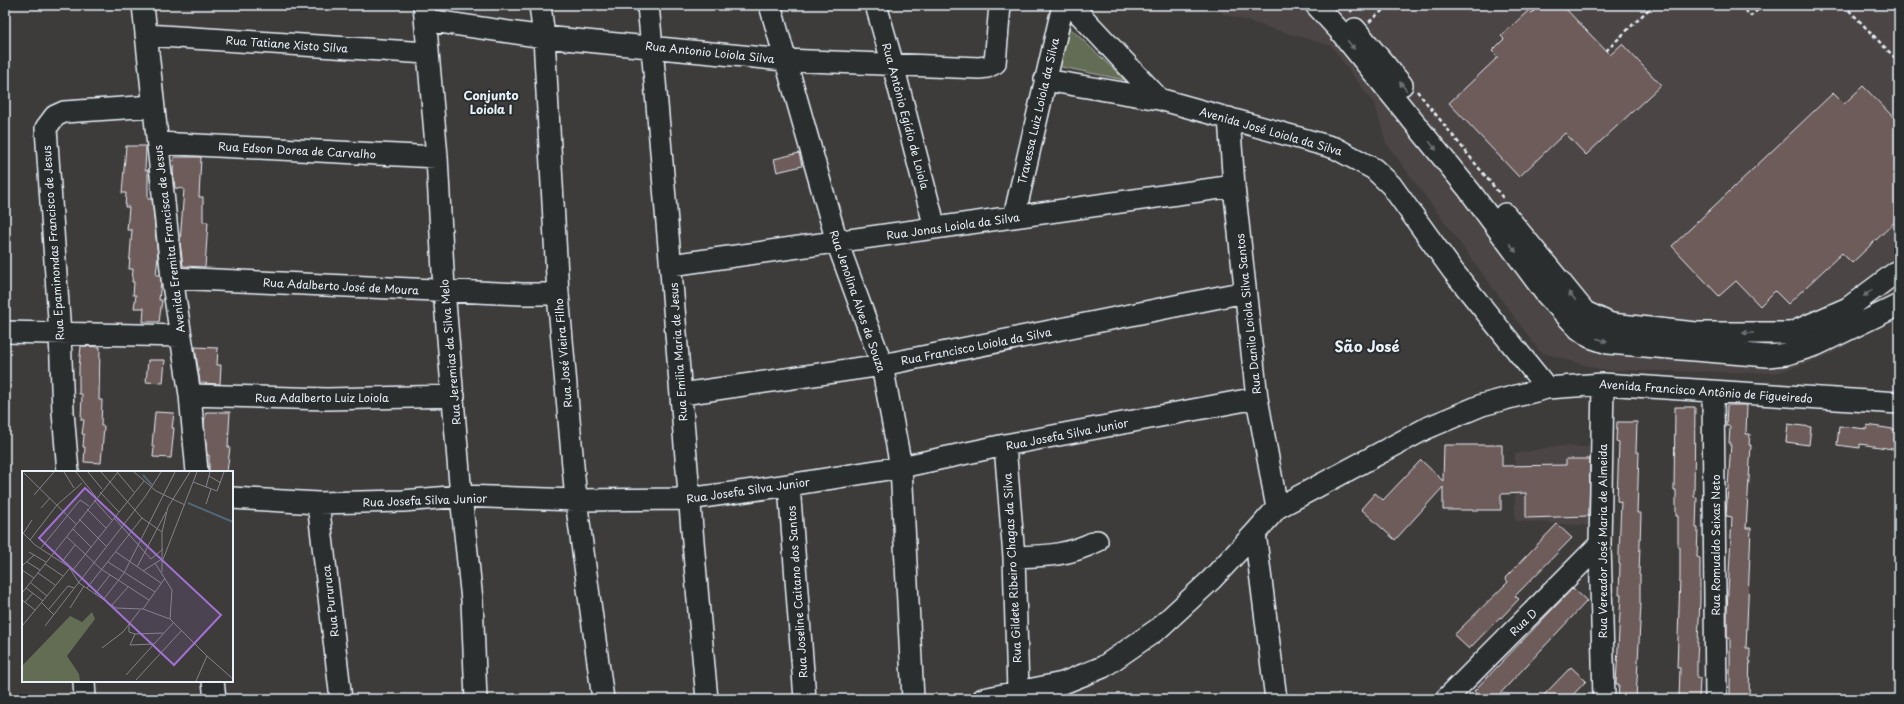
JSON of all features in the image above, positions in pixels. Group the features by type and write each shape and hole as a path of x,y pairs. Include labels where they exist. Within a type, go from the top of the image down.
{"street":[{"name":"Avenida Eremita Francisca de Jesus","path":"143,5 172,278 190,394 197,471"},
{"name":"Rua José Vieira Filho","path":"540,5 544,37 558,294 576,500 603,699"},
{"name":"Rua Emilia Maria de Jesus","path":"648,5 682,394 688,499 707,699"},
{"name":"Rua Jenolina Alves de Souza","path":"770,5 837,242 882,365 901,467 913,699"},
{"name":"Rua Antônio Egídio de Loiola","path":"876,5 935,228"},
{"name":"Rua Antonio Loiola Silva","path":"425,13 544,37 652,46 785,60 979,68 987,67 995,63 1000,5"},
{"name":"Travessa Luiz Loiola da Silva","path":"1014,218 1063,5"},
{"path":"1071,5 1159,99"},
{"path":"1088,5 1095,32"},
{"path":"1316,5 1339,30 1468,190 1546,294 1579,329 1590,337 1608,342 1768,356 1787,354 1816,345 1899,305"},
{"path":"1334,5 1399,81 1536,254 1586,312 1611,324 1696,333 1791,332 1848,308 1899,270"},
{"name":"Rua Jeremias da Silva Melo","path":"425,13 437,157 444,290 454,396 461,496 472,600 476,699"},
{"name":"Rua Tatiane Xisto Silva","path":"146,35 428,53"},
{"name":"Avenida José Loiola da Silva","path":"1045,80 1159,99 1335,148 1374,169 1391,185 1453,271 1547,388"},
{"name":"Rua Epaminondas Francisco de Jesus","path":"68,471 46,128 55,116 64,112 153,106"},
{"name":"Rua Danilo Loiola Silva Santos","path":"1229,118 1234,186 1257,398 1277,508"},
{"name":"Rua Edson Dorea de Carvalho","path":"158,143 437,157"},
{"name":"Rua Jonas Loiola da Silva","path":"671,265 1234,186"},
{"name":"Rua Adalberto José de Moura","path":"172,278 522,294 558,294"},
{"name":"Rua Francisco Loiola da Silva","path":"682,394 882,365 1245,292"},
{"path":"5,332 181,336"},
{"name":"Avenida Francisco Antônio de Figueiredo","path":"983,699 1063,683 1103,667 1158,629 1211,580 1277,508 1427,428 1482,405 1547,388 1602,384 1899,404"},
{"name":"Rua Vereador José Maria de Almeida","path":"1602,384 1600,544 1602,697"},
{"name":"Rua Romualdo Seixas Neto","path":"1713,392 1716,699"},
{"name":"Rua Adalberto Luiz Loiola","path":"190,394 327,399 454,396"},
{"name":"Rua Josefa Silva Junior","path":"233,498 318,503 403,501 461,496 576,500 688,499 901,467 1005,445 1257,398"},
{"name":"Rua Gildete Ribeiro Chagas da Silva","path":"1005,445 1014,557 1018,691"},
{"name":"Rua Joseline Caitano dos Santos","path":"789,485 805,699"},
{"name":"Rua Pururuca","path":"318,503 341,699"},
{"path":"1255,533 1276,699"},
{"path":"1014,557 1055,555 1078,550 1097,541"},
{"name":"Rua D","path":"1446,699 1600,544"},
{"path":"84,682 84,699"},
{"path":"214,682 215,699"}],"path":[{"path":"1364,26 1389,5"},
{"path":"1606,51 1653,5"},
{"path":"1740,5 1751,16 1762,5"},
{"path":"1844,5 1899,62"},
{"path":"1399,81 1414,88 1508,204"}],"shaded area":[{"path":"1216,5 1899,5 1899,316 1824,358 1776,373 1601,370 1540,352 1386,143 1375,105 1331,46 1223,14"},
{"path":"1554,446 1589,447 1591,526 1515,521 1515,454"}],"green space":[{"path":"1067,25 1125,80 1057,66"}],"building":[{"path":"1540,5 1562,5 1610,55 1622,44 1661,85 1586,155 1565,133 1519,177 1449,103 1498,57 1492,51 1504,39 1501,36 1529,10 1532,13"},
{"path":"1863,86 1899,123 1899,218 1852,263 1842,253 1788,304 1775,291 1760,306 1736,281 1719,296 1672,246 1833,93 1844,104"},
{"path":"126,146 146,146 145,170 148,170 148,199 152,199 158,257 156,275 160,275 161,282 159,300 162,300 159,322 143,322 144,308 134,308 136,295 133,295 133,269 129,269 132,230 127,230 129,207 125,207 126,193 122,193"},
{"path":"799,153 802,166 777,172 774,159"},
{"path":"174,157 201,157 199,197 203,197 203,222 208,222 205,267 183,266 180,242 184,189 175,188 173,171"},
{"path":"81,346 100,347 99,400 102,400 101,426 104,426 101,463 84,462 85,447 83,447 84,434 82,434 84,420 81,420 82,394 79,394"},
{"path":"195,347 218,348 217,365 221,365 220,384 200,383"},
{"path":"148,360 165,360 163,383 146,382"},
{"path":"1727,405 1747,405 1746,434 1750,434 1749,445 1751,445 1746,528 1751,528 1746,648 1750,648 1749,698 1730,698 1730,638 1727,638 1727,610 1732,517 1726,516 1731,443 1729,443 1730,426 1726,426"},
{"path":"1675,407 1695,407 1694,497 1697,497 1697,557 1700,558 1700,601 1697,660 1697,678 1700,678 1699,698 1679,698 1680,668 1677,668 1680,547 1678,547 1676,490 1674,490"},
{"path":"155,412 174,413 171,458 153,457 154,447 152,446"},
{"path":"206,412 230,412 228,447 230,447 227,471 209,471 209,455 207,455 204,422"},
{"path":"1617,422 1637,422 1636,452 1639,452 1637,513 1641,513 1639,575 1641,604 1636,699 1618,699 1619,684 1616,684 1621,595 1619,595 1619,553 1621,502 1617,501 1619,442 1616,441"},
{"path":"1788,424 1811,427 1809,445 1786,442"},
{"path":"1867,425 1899,430 1899,450 1860,444 1860,448 1837,445 1839,426 1867,429"},
{"path":"1444,445 1502,445 1502,466 1566,465 1566,459 1590,459 1589,516 1526,518 1526,493 1501,494 1501,510 1443,510 1443,487 1395,540 1361,509 1375,493 1383,500 1421,460 1443,481"},
{"path":"1557,524 1572,538 1515,596 1519,599 1469,649 1454,635 1508,582 1505,578"},
{"path":"1573,588 1587,601 1495,699 1482,699 1474,691"},
{"path":"1571,667 1586,681 1569,699 1540,699"}],"district":[{"name":"Conjunto Loiola I","path":"491,102"},
{"name":"São José","path":"1367,345"}]}
